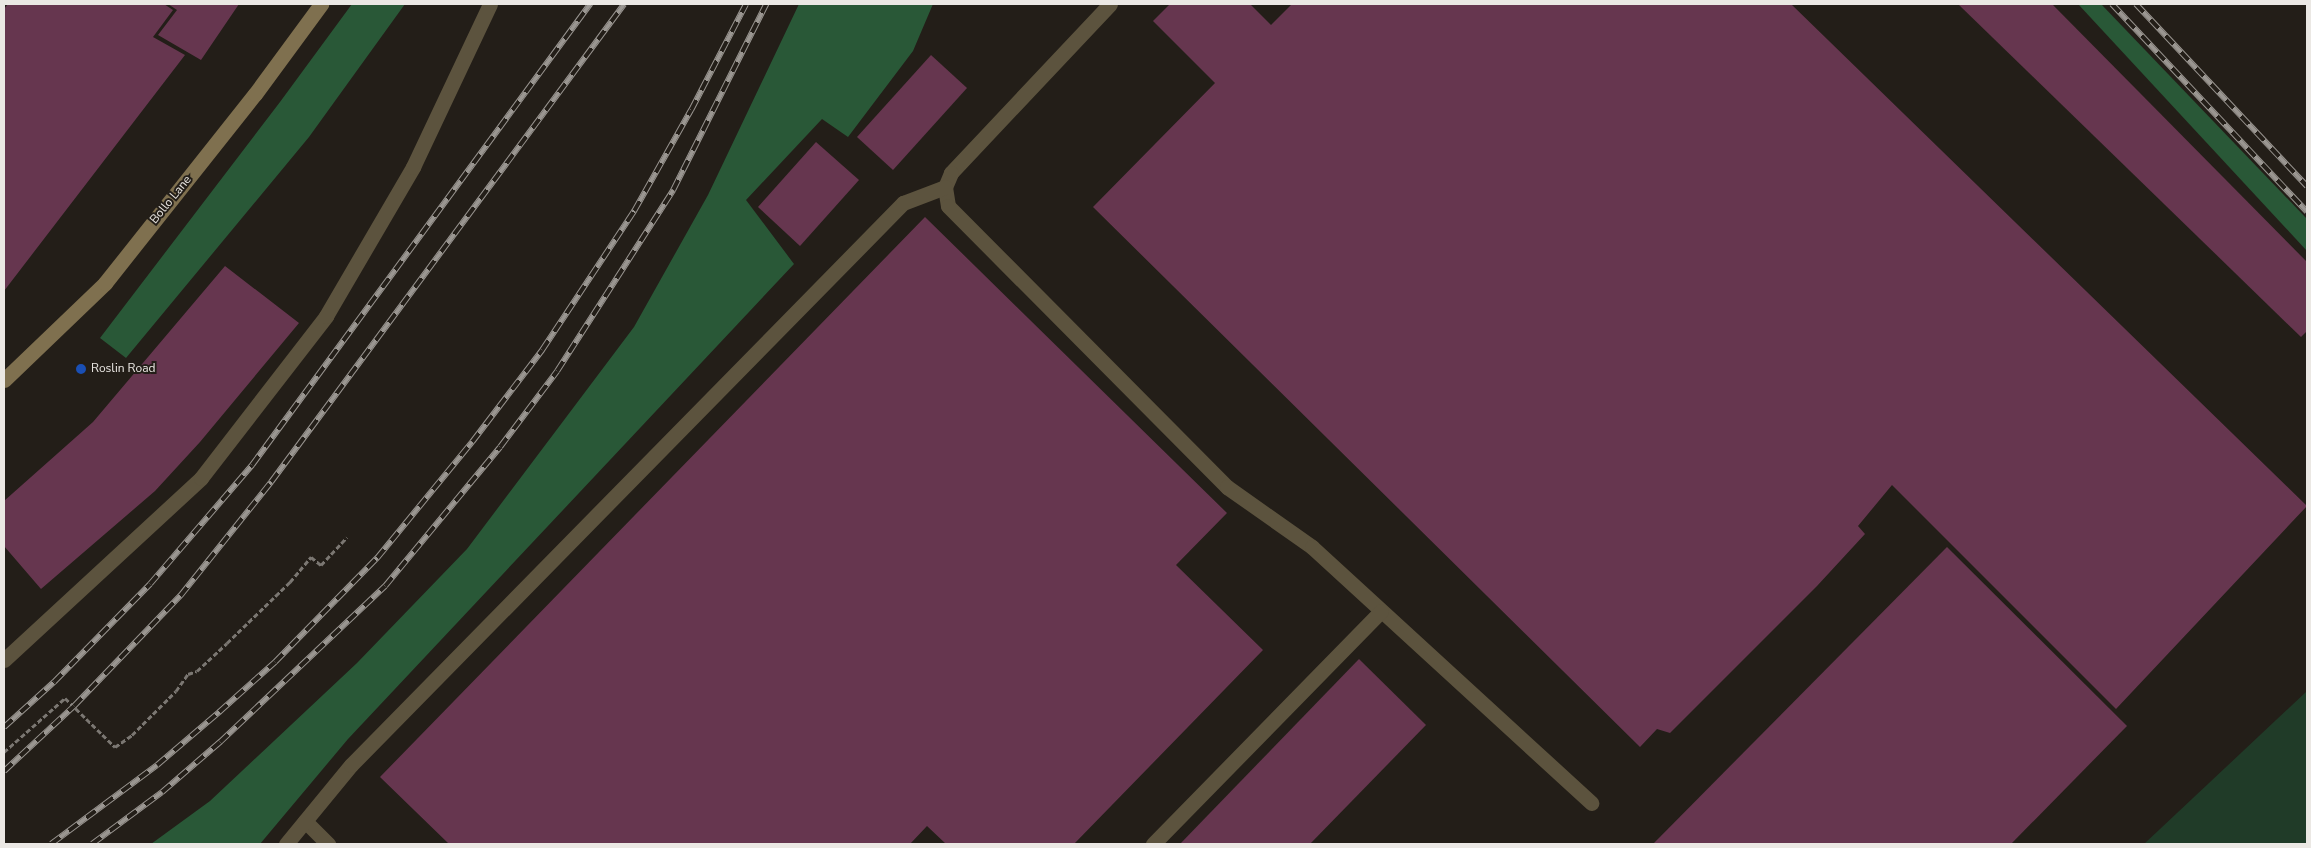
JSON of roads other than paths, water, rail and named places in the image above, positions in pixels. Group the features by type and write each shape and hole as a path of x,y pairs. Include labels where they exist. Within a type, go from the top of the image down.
{"street":[{"name":"Bollo Lane","path":"4,380 105,283 255,94 321,4"}],"lane":[{"path":"4,660 201,478 326,316 413,166 490,4"},
{"path":"1110,4 951,173 945,187 948,206 1227,488 1312,547 1591,804"},
{"path":"286,844 351,765 903,203 945,187"},
{"path":"1153,844 1381,611"},
{"path":"305,821 328,844"}],"railway":[{"path":"4,727 54,682 150,584 252,465 590,4"},
{"path":"4,771 74,706 180,596 271,482 624,4"},
{"path":"51,844 157,765 219,712 275,662 377,558 472,442 542,350 634,211 691,110 746,4"},
{"path":"92,844 162,792 220,742 385,586 500,447 557,371 673,190 766,4"},
{"path":"2112,4 2307,212"},
{"path":"2136,4 2307,186"}],"place":[{"name":"Roslin Road","path":"81,369"}]}
